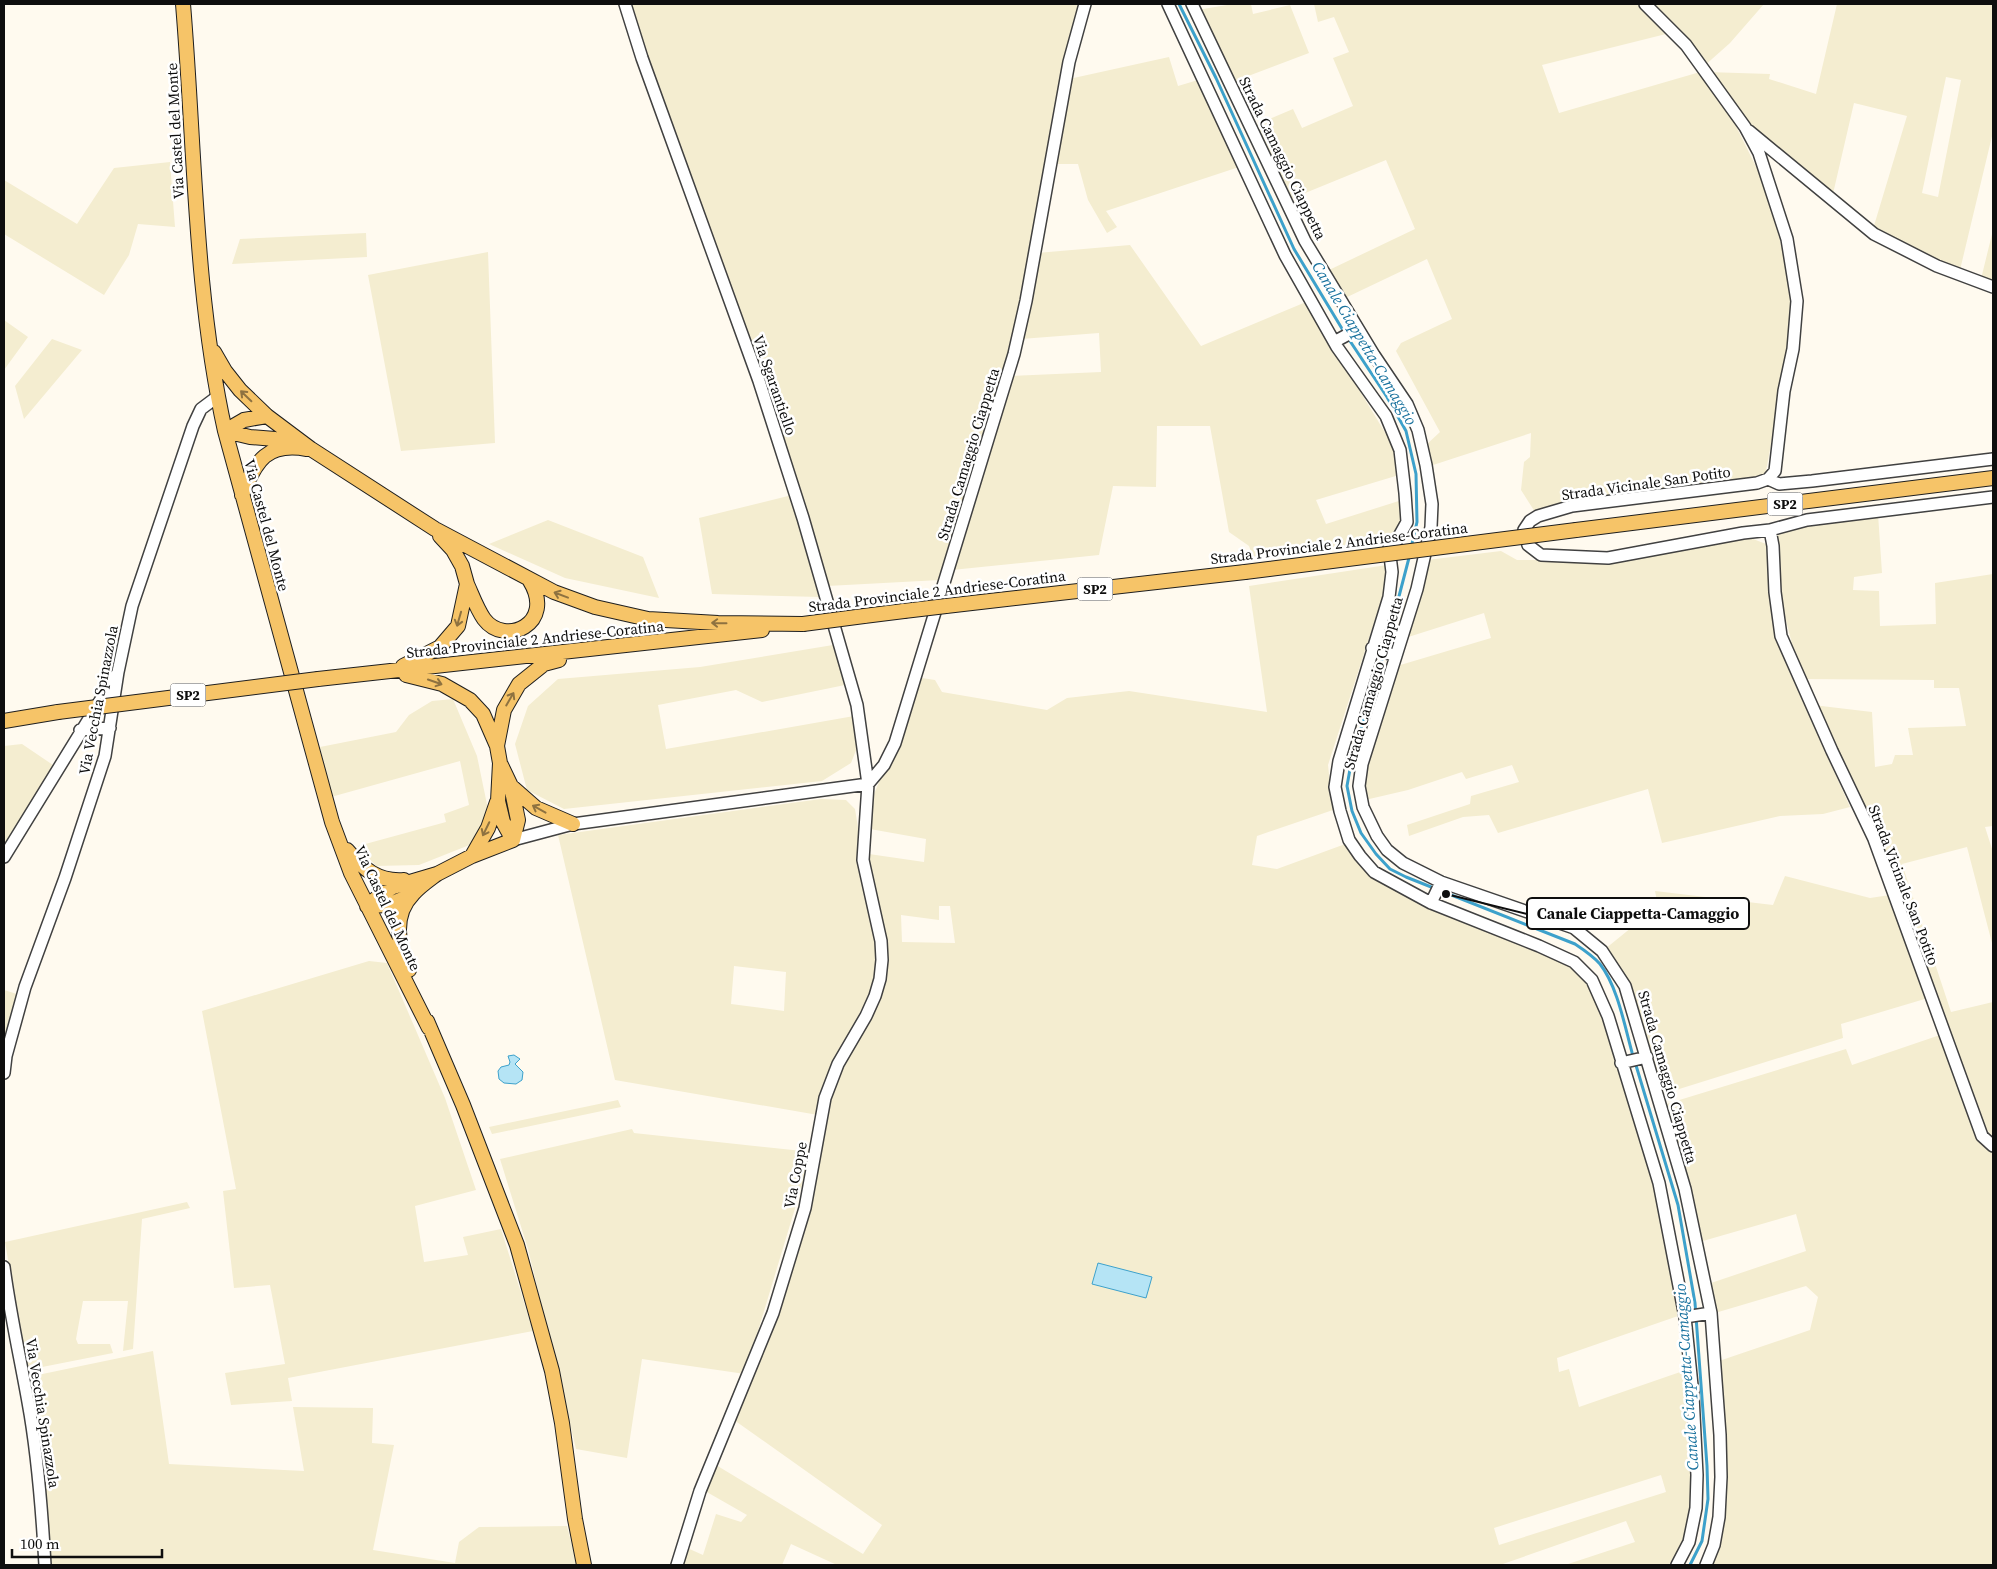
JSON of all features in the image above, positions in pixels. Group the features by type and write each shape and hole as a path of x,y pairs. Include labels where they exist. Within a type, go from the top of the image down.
{"main road":[{"name":"Via Castel del Monte","path":"183,4 196,211 210,344 217,397 225,431 332,822 367,906 428,1028"},
{"path":"210,344 225,371 240,390 266,416 311,449 434,529 495,560 530,581 595,608 648,619 718,623 803,624"},
{"path":"225,431 244,420 266,416"},
{"path":"225,431 250,437 275,439 291,446 311,449"},
{"path":"242,495 252,470 260,460 269,453 291,446"},
{"name":"Strada Provinciale 2 Andriese-Coratina","path":"4,720 318,679 757,631 946,606 1245,572 1993,478"},
{"path":"434,529 453,550 462,566 467,584 484,619 497,630 515,631 527,625 536,615 538,608 536,591 530,581"},
{"path":"388,672 440,647 458,626 467,584"},
{"path":"497,746 504,710 519,684 544,664 608,648"},
{"path":"388,672 419,677 442,684 470,700 483,714 497,746 500,762 498,801 503,822 513,840"},
{"path":"500,762 511,786 518,820 513,840"},
{"path":"511,786 536,808 573,824"},
{"path":"472,856 488,828 498,801"},
{"path":"338,839 357,863 371,874 383,879 415,879"},
{"path":"367,906 388,905 412,895 437,874 472,856 513,840"},
{"path":"367,906 382,892 394,886 437,874"},
{"path":"412,895 400,916 399,939 403,956 421,999 428,1028 463,1105 517,1245 552,1371 564,1433 575,1519 584,1565"}],"street":[{"name":"Via Sgarantiello","path":"625,4 642,58 759,381 803,518 857,705 868,784"},
{"name":"Strada Camaggio Ciappetta","path":"868,784 884,765 895,743 1014,354 1026,301 1068,62 1085,4"},
{"path":"1168,4 1286,255 1334,342 1386,416 1400,450 1406,494 1407,522 1397,540 1389,548 1392,572 1389,598 1339,760 1335,787 1349,840 1374,872 1431,903 1540,946 1574,962 1592,980 1608,1016 1659,1183 1685,1317 1693,1396 1696,1500 1689,1542 1677,1565"},
{"name":"Strada Camaggio Ciappetta","path":"1192,4 1305,241 1358,329 1407,404 1418,430 1432,504 1431,527 1417,590 1362,764 1360,786 1363,808 1377,836 1387,850 1403,863 1441,882 1574,928 1602,951 1625,986 1689,1205 1711,1313 1720,1435 1721,1477 1719,1517 1714,1544 1706,1565"},
{"path":"1645,4 1686,45 1744,127 1758,154 1787,239 1797,301 1793,349 1784,392 1775,472 1768,479 1779,484 1812,482 1993,459"},
{"path":"1213,100 1234,91"},
{"path":"1744,127 1874,234 1937,266 1993,287"},
{"path":"1334,342 1358,329"},
{"name":"Via Vecchia Spinazzola","path":"4,1073 6,1056 25,987 65,878 105,756 132,606 193,426 201,409 217,397"},
{"name":"Strada Vicinale San Potito","path":"1768,479 1738,486 1572,506 1538,516 1530,521 1524,530 1528,544 1541,555 1608,558 1743,533 1770,530 1774,546 1775,592 1781,636 1832,751 1874,839 1982,1136 1993,1146"},
{"path":"1770,530 1807,520 1993,497"},
{"path":"1372,648 1396,656"},
{"path":"4,857 80,730 119,670"},
{"path":"80,730 110,728"},
{"path":"513,840 573,824 868,784"},
{"name":"Via Coppe","path":"677,1565 700,1491 773,1313 805,1208 825,1098 838,1064 876,996 882,960 881,941 863,860 868,784"},
{"path":"1431,903 1441,882"},
{"path":"1621,1063 1647,1057"},
{"name":"Via Vecchia Spinazzola","path":"4,1267 9,1308 28,1403 40,1489 45,1565"},
{"path":"1685,1317 1711,1313"}],"shaded area":[{"path":"630,4 1084,4 1016,330 940,580 827,586 637,32"},
{"path":"1233,4 1251,4 1253,14 1290,5 1309,53 1235,81 1197,10"},
{"path":"1314,4 1641,4 1670,33 1542,65 1559,113 1700,72 1732,118 1768,191 1791,286 1790,344 1765,476 1589,500 1535,512 1521,490 1524,462 1530,457 1531,433 1430,466 1426,445 1440,432 1396,351 1401,343 1452,319 1427,259 1343,299 1329,270 1415,229 1386,160 1288,200 1255,125 1293,109 1302,128 1353,106 1333,58 1349,52 1334,17 1318,22"},
{"path":"1651,4 1764,4 1730,43 1703,67"},
{"path":"1837,4 1993,4 1993,132 1960,270 1873,229 1907,116 1854,103 1832,198 1754,132 1707,72 1770,74 1769,79 1816,94","holes":["1946,77 1961,80 1938,197 1922,193"]},
{"path":"1169,57 1178,86 1198,80 1239,167 1106,211 1117,227 1107,233 1088,200 1078,164 1054,164 1069,79"},
{"path":"170,162 175,227 138,224 129,255 104,295 4,234 4,180 77,224 114,168"},
{"path":"1993,230 1993,282 1981,279"},
{"path":"366,233 367,257 232,264 240,239"},
{"path":"1130,245 1201,346 1306,302 1395,449 1399,475 1316,500 1326,524 1402,500 1404,513 1394,540 1253,557 1249,546 1229,532 1210,426 1157,426 1156,487 1113,486 1099,555 952,570 1010,376 1101,372 1099,333 1021,339 1037,253"},
{"path":"488,252 495,443 401,451 368,275"},
{"path":"4,320 28,337 4,370"},
{"path":"52,339 82,350 24,419 15,386"},
{"path":"792,495 820,597 712,594 699,518"},
{"path":"1878,514 1882,573 1854,577 1853,590 1879,591 1880,626 1936,624 1935,583 1993,574 1993,826 1985,827 1993,852 1993,947 1967,847 1902,864 1951,1012 1993,1002 1993,1137 1979,1121 1882,855 1813,705 1872,712 1875,767 1892,764 1895,755 1913,755 1908,728 1966,726 1959,688 1934,688 1934,680 1801,679 1778,589 1777,531"},
{"path":"548,520 643,557 659,598 565,578 489,544"},
{"path":"1748,537 1766,544 1772,605 1786,664 1850,807 1823,814 1780,816 1662,843 1648,789 1498,833 1489,815 1463,817 1409,836 1407,825 1470,804 1471,796 1519,782 1512,765 1466,779 1462,772 1408,790 1365,800 1364,768 1397,666 1491,638 1484,613 1402,639 1427,560 1501,551 1517,560 1598,560"},
{"path":"1387,565 1385,589 1328,765 1333,810 1257,836 1252,865 1277,869 1348,843 1376,879 1559,958 1590,981 1654,1180 1678,1316 1557,1358 1559,1372 1569,1369 1579,1407 1686,1370 1692,1497 1686,1537 1669,1565 1565,1565 1635,1542 1626,1521 1500,1565 837,1565 791,1544 782,1565 680,1565 685,1547 703,1555 716,1514 741,1522 747,1515 705,1491 716,1465 863,1554 882,1525 734,1420 774,1318 831,1089 879,994 885,953 868,876 869,854 924,862 926,839 870,829 872,799 922,678 935,680 942,692 1047,710 1067,698 1129,691 1267,712 1249,586","holes":["939,906 950,906 955,943 902,942 901,915 939,920","1661,1475 1666,1492 1499,1545 1494,1528"]},
{"path":"833,645 845,685 762,702 736,690 658,705 666,749 854,716 858,745 851,763 822,781 564,809 527,790 515,744 528,706 558,679 700,667"},
{"path":"453,699 477,756 489,814 472,844 419,865 376,866 358,846 446,822 444,814 469,805 460,761 331,797 320,747 396,732 409,715 432,701"},
{"path":"22,744 53,765 4,848 4,746"},
{"path":"821,799 846,800 855,809 878,949 876,980 831,1071 818,1115 615,1080 558,835","holes":["734,966 786,972 784,1011 731,1004"]},
{"path":"1785,876 1870,898 1890,895 1928,998 1841,1024 1843,1038 1660,1095 1605,949 1658,906 1655,891 1773,905"},
{"path":"369,961 387,963 445,1098 476,1190 415,1206 424,1262 468,1255 463,1237 501,1229 533,1331 288,1378 292,1401 231,1405 225,1373 285,1364 270,1285 234,1288 223,1191 236,1189 202,1011"},
{"path":"4,990 17,994 4,1044"},
{"path":"1940,1035 1969,1117 1993,1147 1993,1565 1708,1565 1721,1525 1719,1361 1810,1330 1818,1297 1806,1286 1715,1313 1711,1283 1806,1251 1796,1214 1703,1241 1663,1105 1846,1049 1852,1065"},
{"path":"618,1100 621,1107 492,1134 489,1127"},
{"path":"632,1129 634,1133 812,1152 745,1374 642,1359 627,1458 576,1449 528,1249 500,1159"},
{"path":"187,1202 190,1208 142,1219 133,1349 123,1351 128,1301 83,1301 76,1339 78,1344 110,1344 113,1353 27,1370 5,1242"},
{"path":"153,1351 169,1464 304,1471 293,1407 373,1408 372,1443 394,1445 373,1550 455,1563 459,1542 479,1527 567,1526 577,1565 49,1565 28,1377"}],"water":[{"path":"514,1055 520,1059 515,1064 523,1072 522,1080 516,1084 504,1083 499,1079 498,1071 501,1067 509,1065 508,1056"},
{"path":"1098,1263 1152,1277 1146,1298 1092,1284"}],"waterway":[{"name":"Canale Ciappetta-Camaggio","path":"1179,4 1216,78 1294,249 1344,332"},
{"name":"Canale Ciappetta-Camaggio","path":"1348,338 1387,397 1406,431 1416,474 1417,522 1411,548"},
{"name":"Canale Ciappetta-Camaggio","path":"1385,650 1410,554"},
{"name":"Canale Ciappetta-Camaggio","path":"1383,656 1352,758 1347,786 1352,811 1361,833 1390,869 1575,944 1591,956 1600,964 1612,984 1633,1056"},
{"name":"Canale Ciappetta-Camaggio","path":"1635,1062 1678,1205 1695,1303 1708,1499 1702,1541 1690,1565"}],"place":[{"name":"Canale Ciappetta-Camaggio","path":"1446,894"}]}
